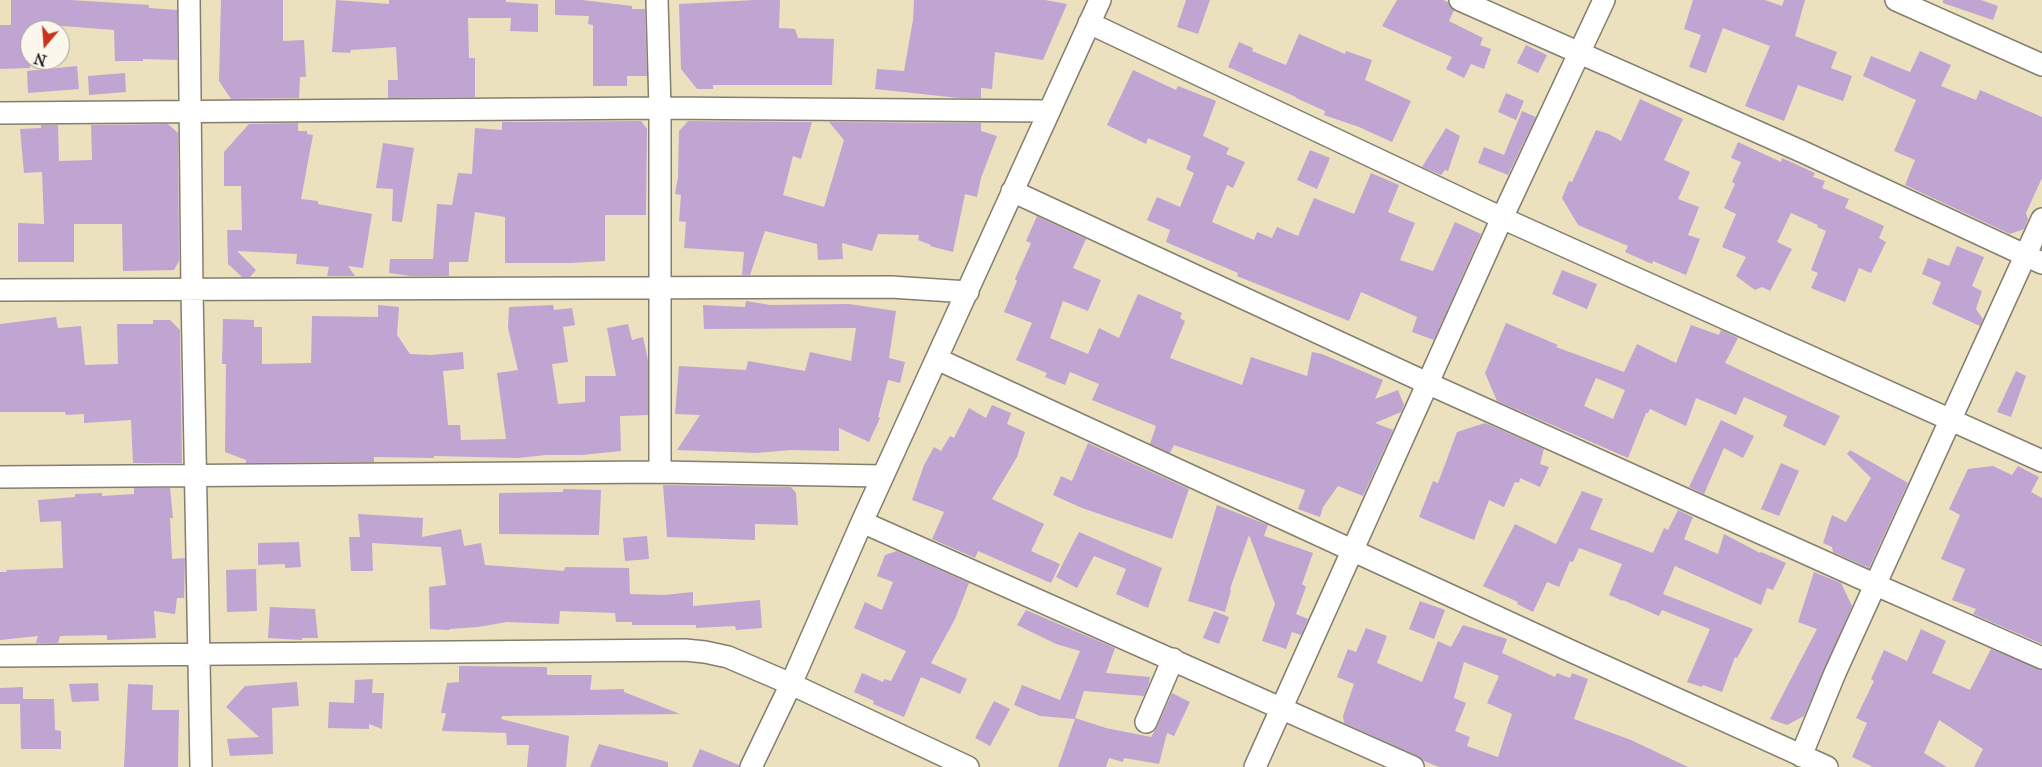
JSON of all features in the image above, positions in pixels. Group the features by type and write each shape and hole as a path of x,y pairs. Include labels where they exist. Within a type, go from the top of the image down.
{"street":[{"path":"189,0 192,291 201,767"},
{"path":"657,0 660,108 660,472"},
{"path":"751,767 791,684 882,476 968,292 1012,190 1100,0"},
{"path":"1460,0 1803,152 2034,259"},
{"path":"1255,767 1502,218 1604,0"},
{"path":"1896,0 2042,65"},
{"path":"1089,23 1502,218 2042,462"},
{"path":"0,113 660,108 1049,111"},
{"path":"1012,190 1428,383 2042,658"},
{"path":"1801,756 1835,673 1950,421 2034,259 2042,219"},
{"path":"0,290 891,288 968,292"},
{"path":"937,359 1827,767"},
{"path":"0,476 660,472 882,476"},
{"path":"862,522 1413,767"},
{"path":"0,656 685,650 728,657 791,684 968,767"},
{"path":"1146,722 1173,659"}],"building":[{"path":"11,0 71,0 149,5 149,8 177,10 177,60 143,59 143,61 115,61 114,30 70,27 70,20 20,20 20,68 0,69 0,25 11,25"},
{"path":"221,0 283,0 283,41 304,40 306,77 300,77 299,98 231,99 219,81"},
{"path":"336,0 389,4 389,0 506,0 506,2 538,4 538,32 510,31 511,18 468,18 469,58 475,58 475,97 388,98 388,80 398,80 396,47 351,50 350,53 332,52"},
{"path":"555,0 582,0 632,6 632,9 645,9 647,76 627,76 627,86 593,86 593,25 588,24 589,16 555,15"},
{"path":"780,0 779,28 795,29 798,38 834,39 832,85 713,85 713,89 697,89 681,69 679,4"},
{"path":"914,0 1045,0 1067,4 1043,60 995,52 992,89 981,88 981,98 959,98 875,89 877,69 904,71 913,20"},
{"path":"1186,0 1210,0 1198,34 1177,27"},
{"path":"1397,0 1443,0 1448,2 1454,10 1449,21 1483,38 1480,45 1491,49 1484,69 1471,64 1464,78 1446,69 1452,57 1382,26"},
{"path":"1693,0 1765,0 1782,6 1784,0 1805,0 1795,36 1837,52 1831,68 1852,76 1843,101 1798,85 1784,121 1745,106 1770,46 1723,28 1706,73 1689,67 1701,35 1684,29"},
{"path":"1943,0 1981,0 1998,6 1993,20 1943,3"},
{"path":"1299,34 1345,54 1346,51 1372,60 1365,80 1411,101 1392,142 1359,127 1324,115 1325,111 1228,67 1239,42 1253,48 1252,51 1286,65"},
{"path":"1526,45 1547,55 1538,73 1517,63"},
{"path":"1920,51 1951,65 1941,86 1976,100 1980,90 2042,117 2042,178 2026,213 2028,219 2024,229 2010,234 1905,185 1915,160 1894,151 1916,100 1863,76 1871,56 1910,72"},
{"path":"77,66 79,89 28,93 27,71 70,70 70,67"},
{"path":"1133,70 1176,90 1178,86 1216,101 1203,136 1229,148 1226,154 1245,162 1233,188 1227,185 1212,222 1254,240 1257,232 1272,238 1277,227 1298,236 1314,198 1354,214 1371,173 1399,185 1388,212 1415,223 1400,260 1433,271 1455,222 1481,234 1434,340 1412,332 1417,317 1361,292 1349,321 1237,276 1238,273 1166,242 1170,230 1147,220 1157,197 1180,207 1194,173 1186,169 1191,156 1148,138 1146,144 1107,125"},
{"path":"125,73 126,92 89,95 88,76"},
{"path":"1506,93 1524,101 1516,120 1498,112"},
{"path":"1640,99 1683,119 1664,160 1690,172 1678,199 1699,207 1688,235 1700,239 1686,275 1653,261 1652,264 1625,252 1628,246 1578,225 1562,198 1569,181 1572,182 1596,130 1609,134 1621,141"},
{"path":"1522,111 1536,117 1508,175 1478,163 1484,147 1504,155"},
{"path":"641,121 647,129 646,215 605,215 605,261 505,263 505,217 475,212 468,262 449,262 449,276 411,276 389,273 390,259 433,259 437,204 452,205 458,173 472,174 475,128 502,130 502,122"},
{"path":"688,121 812,122 801,159 793,156 783,195 824,207 844,140 829,122 981,123 981,131 997,136 981,178 977,197 965,194 953,252 930,246 918,240 919,235 878,234 872,251 842,243 843,259 818,260 817,244 765,231 750,275 742,275 744,252 684,248 686,222 679,221 681,195 675,194 678,177 679,131"},
{"path":"298,123 298,131 307,131 307,134 313,135 301,199 318,201 318,204 372,214 363,268 348,266 355,276 327,276 329,267 296,264 297,254 237,251 256,270 250,277 242,277 228,264 227,230 242,230 241,186 224,186 224,152 249,124"},
{"path":"168,124 178,133 179,261 174,270 123,271 122,224 74,224 74,262 18,262 18,223 44,224 42,172 24,173 20,129 41,128 41,125 58,125 59,161 92,160 91,125"},
{"path":"1446,128 1460,136 1448,171 1445,170 1441,175 1422,167"},
{"path":"1738,142 1781,162 1782,158 1815,173 1813,177 1825,181 1822,188 1849,199 1845,208 1884,226 1879,238 1886,242 1871,273 1859,268 1845,302 1811,288 1818,273 1811,270 1826,231 1817,227 1818,225 1791,213 1777,242 1792,249 1770,291 1762,287 1755,290 1736,276 1746,257 1722,247 1736,214 1724,208 1735,184 1732,182 1741,162 1731,158"},
{"path":"383,143 414,148 402,222 392,221 393,189 376,188"},
{"path":"1310,150 1330,158 1317,189 1297,180"},
{"path":"1037,216 1086,239 1073,268 1101,280 1088,311 1063,301 1050,338 1088,354 1099,328 1119,338 1138,294 1182,313 1180,318 1185,321 1170,358 1242,385 1251,357 1307,376 1312,352 1322,354 1383,380 1375,399 1398,390 1404,405 1401,412 1375,423 1393,430 1363,496 1338,486 1323,507 1320,517 1298,509 1305,490 1174,445 1170,453 1150,444 1156,426 1092,400 1099,384 1070,372 1065,385 1045,377 1047,373 1016,360 1032,323 1004,312 1017,281 1015,279 1031,243 1026,241"},
{"path":"1957,246 1984,257 1972,286 1982,291 1976,309 1983,319 1980,326 1932,304 1941,282 1922,274 1928,258 1949,266"},
{"path":"1562,270 1597,284 1587,309 1552,294"},
{"path":"746,301 770,305 849,304 896,311 889,358 905,362 900,383 888,380 878,417 880,418 869,442 839,428 839,451 790,450 757,453 677,450 700,415 675,414 679,366 746,370 748,361 805,371 810,352 851,361 856,328 704,329 703,305 745,307"},
{"path":"378,305 399,307 397,335 410,354 431,355 463,352 464,369 443,371 448,425 460,425 461,440 506,439 497,373 518,370 508,328 509,307 553,305 554,310 572,308 575,325 563,327 568,362 552,364 558,404 585,402 585,376 616,376 607,328 628,324 632,340 643,337 648,360 648,415 620,416 621,451 582,455 546,455 518,458 374,457 374,462 246,463 246,460 225,452 226,364 222,364 223,319 254,320 254,327 262,327 262,364 311,363 312,316 378,317"},
{"path":"56,317 58,328 81,326 85,365 118,364 117,324 153,324 153,320 170,320 180,330 182,463 133,463 131,420 84,423 84,414 66,415 65,412 0,412 0,324"},
{"path":"1506,323 1558,345 1556,347 1624,372 1637,344 1676,363 1691,325 1719,335 1721,330 1738,338 1725,363 1840,416 1825,446 1783,426 1787,416 1744,397 1736,415 1696,398 1686,426 1650,409 1646,413 1628,458 1497,401 1485,373","holes":["1596,378 1625,390 1613,419 1584,406"]},
{"path":"2016,371 2026,376 2011,417 1997,412"},
{"path":"992,405 1011,413 1007,424 1025,432 1017,457 992,499 1044,524 1031,551 1060,564 1051,583 978,551 975,558 932,539 944,512 912,500 924,465 934,447 941,451 950,436 954,438 969,408 986,418"},
{"path":"1721,420 1754,436 1743,458 1724,448 1704,494 1689,487"},
{"path":"1485,423 1544,449 1540,464 1549,467 1540,487 1520,478 1519,483 1515,482 1504,507 1489,500 1474,540 1419,517 1433,481 1438,483 1457,432"},
{"path":"1088,443 1189,489 1172,539 1082,508 1053,495 1061,476 1072,481"},
{"path":"1850,450 1908,483 1869,568 1833,552 1832,547 1823,543 1832,515 1846,522 1871,478 1847,454"},
{"path":"1781,463 1799,471 1779,516 1761,509"},
{"path":"1993,466 2012,475 2018,466 2039,477 2031,492 2042,498 2042,644 1973,614 1976,609 1952,600 1965,569 1941,559 1960,515 1949,509 1968,469"},
{"path":"663,485 791,487 796,493 798,525 755,524 755,540 667,537"},
{"path":"134,488 170,488 173,518 170,518 172,559 185,558 184,598 177,598 175,614 154,611 156,638 107,640 107,635 60,636 58,643 36,643 38,636 0,640 0,572 7,572 6,570 63,568 61,521 40,522 38,500 75,497 75,494 102,493 102,496 134,494"},
{"path":"563,489 601,490 599,535 499,534 499,493 563,492"},
{"path":"1582,491 1603,499 1590,529 1653,553 1664,528 1668,530 1678,510 1693,517 1684,539 1718,554 1724,534 1760,553 1786,563 1773,590 1767,588 1761,605 1675,566 1663,594 1753,629 1737,658 1735,657 1722,692 1703,685 1702,687 1687,682 1710,629 1662,610 1659,616 1609,595 1622,564 1579,548 1573,562 1570,561 1559,587 1547,582 1533,612 1517,604 1518,602 1483,586 1515,524 1556,544"},
{"path":"1217,505 1268,525 1264,536 1313,553 1302,584 1306,587 1296,614 1308,619 1301,635 1292,632 1286,649 1262,641 1275,604 1249,535 1230,589 1225,612 1188,601"},
{"path":"358,514 423,518 422,537 461,529 464,546 481,543 485,565 564,571 565,567 629,568 630,594 664,595 693,592 693,606 760,600 762,628 736,630 735,626 696,628 696,625 632,625 632,622 616,622 615,613 560,611 559,624 507,622 449,630 430,629 429,587 446,585 441,547 372,543 373,571 351,571 349,537 360,537"},
{"path":"1079,532 1162,568 1148,608 1116,594 1126,569 1094,556 1077,588 1056,577"},
{"path":"647,536 649,559 625,561 623,538"},
{"path":"299,542 301,567 285,568 285,564 258,565 258,543"},
{"path":"897,551 969,583 955,619 931,663 967,679 960,694 921,677 904,717 873,704 874,701 854,692 862,673 883,682 884,679 891,681 906,651 854,628 865,602 882,610 893,582 877,576 885,555"},
{"path":"256,569 257,611 227,612 226,570"},
{"path":"1814,572 1841,583 1852,606 1804,716 1787,725 1770,719 1817,629 1798,622"},
{"path":"1420,601 1445,610 1434,639 1409,629"},
{"path":"270,607 315,609 318,638 302,638 302,640 268,638"},
{"path":"1026,610 1115,648 1106,673 1150,677 1144,696 1084,691 1075,718 1106,728 1151,737 1172,693 1190,702 1174,736 1167,733 1159,764 1124,758 1123,762 1109,758 1106,767 1058,767 1075,719 1040,716 1014,705 1022,685 1060,700 1080,651 1056,644 1017,625"},
{"path":"1214,611 1229,617 1219,644 1203,638"},
{"path":"1463,625 1507,639 1502,653 1555,677 1557,673 1570,678 1572,673 1588,679 1574,719 1631,740 1688,767 1439,767 1344,723 1343,716 1354,684 1337,677 1348,649 1356,652 1366,628 1387,636 1377,663 1422,682 1438,641 1451,647","holes":["1464,662 1499,676 1487,703 1512,714 1498,757 1467,746 1470,737 1455,731 1466,703 1454,698"]},
{"path":"1921,629 1946,641 1932,673 1970,690 1991,649 2042,670 2042,767 1974,767 1983,749 1939,720 1924,753 1947,767 1873,767 1852,757 1867,723 1856,718 1874,681 1871,679 1884,650 1907,661"},
{"path":"459,666 547,667 547,675 592,675 590,690 624,689 624,692 680,714 502,716 501,719 569,736 566,767 527,767 529,745 507,745 506,733 442,731 446,713 441,713 447,683 459,682"},
{"path":"373,679 372,693 384,693 382,729 369,724 369,729 328,728 329,702 354,703 355,680"},
{"path":"297,682 299,706 272,708 273,754 230,756 227,739 259,737 226,707 245,686"},
{"path":"98,683 99,701 72,702 69,684"},
{"path":"128,684 153,685 152,710 179,710 178,767 124,767"},
{"path":"23,687 23,699 54,699 55,730 61,731 61,749 21,749 20,704 0,704 0,688"},
{"path":"994,701 1010,709 990,746 975,738"},
{"path":"599,744 668,762 668,767 590,767"},
{"path":"700,749 739,765 739,767 692,767"}]}
